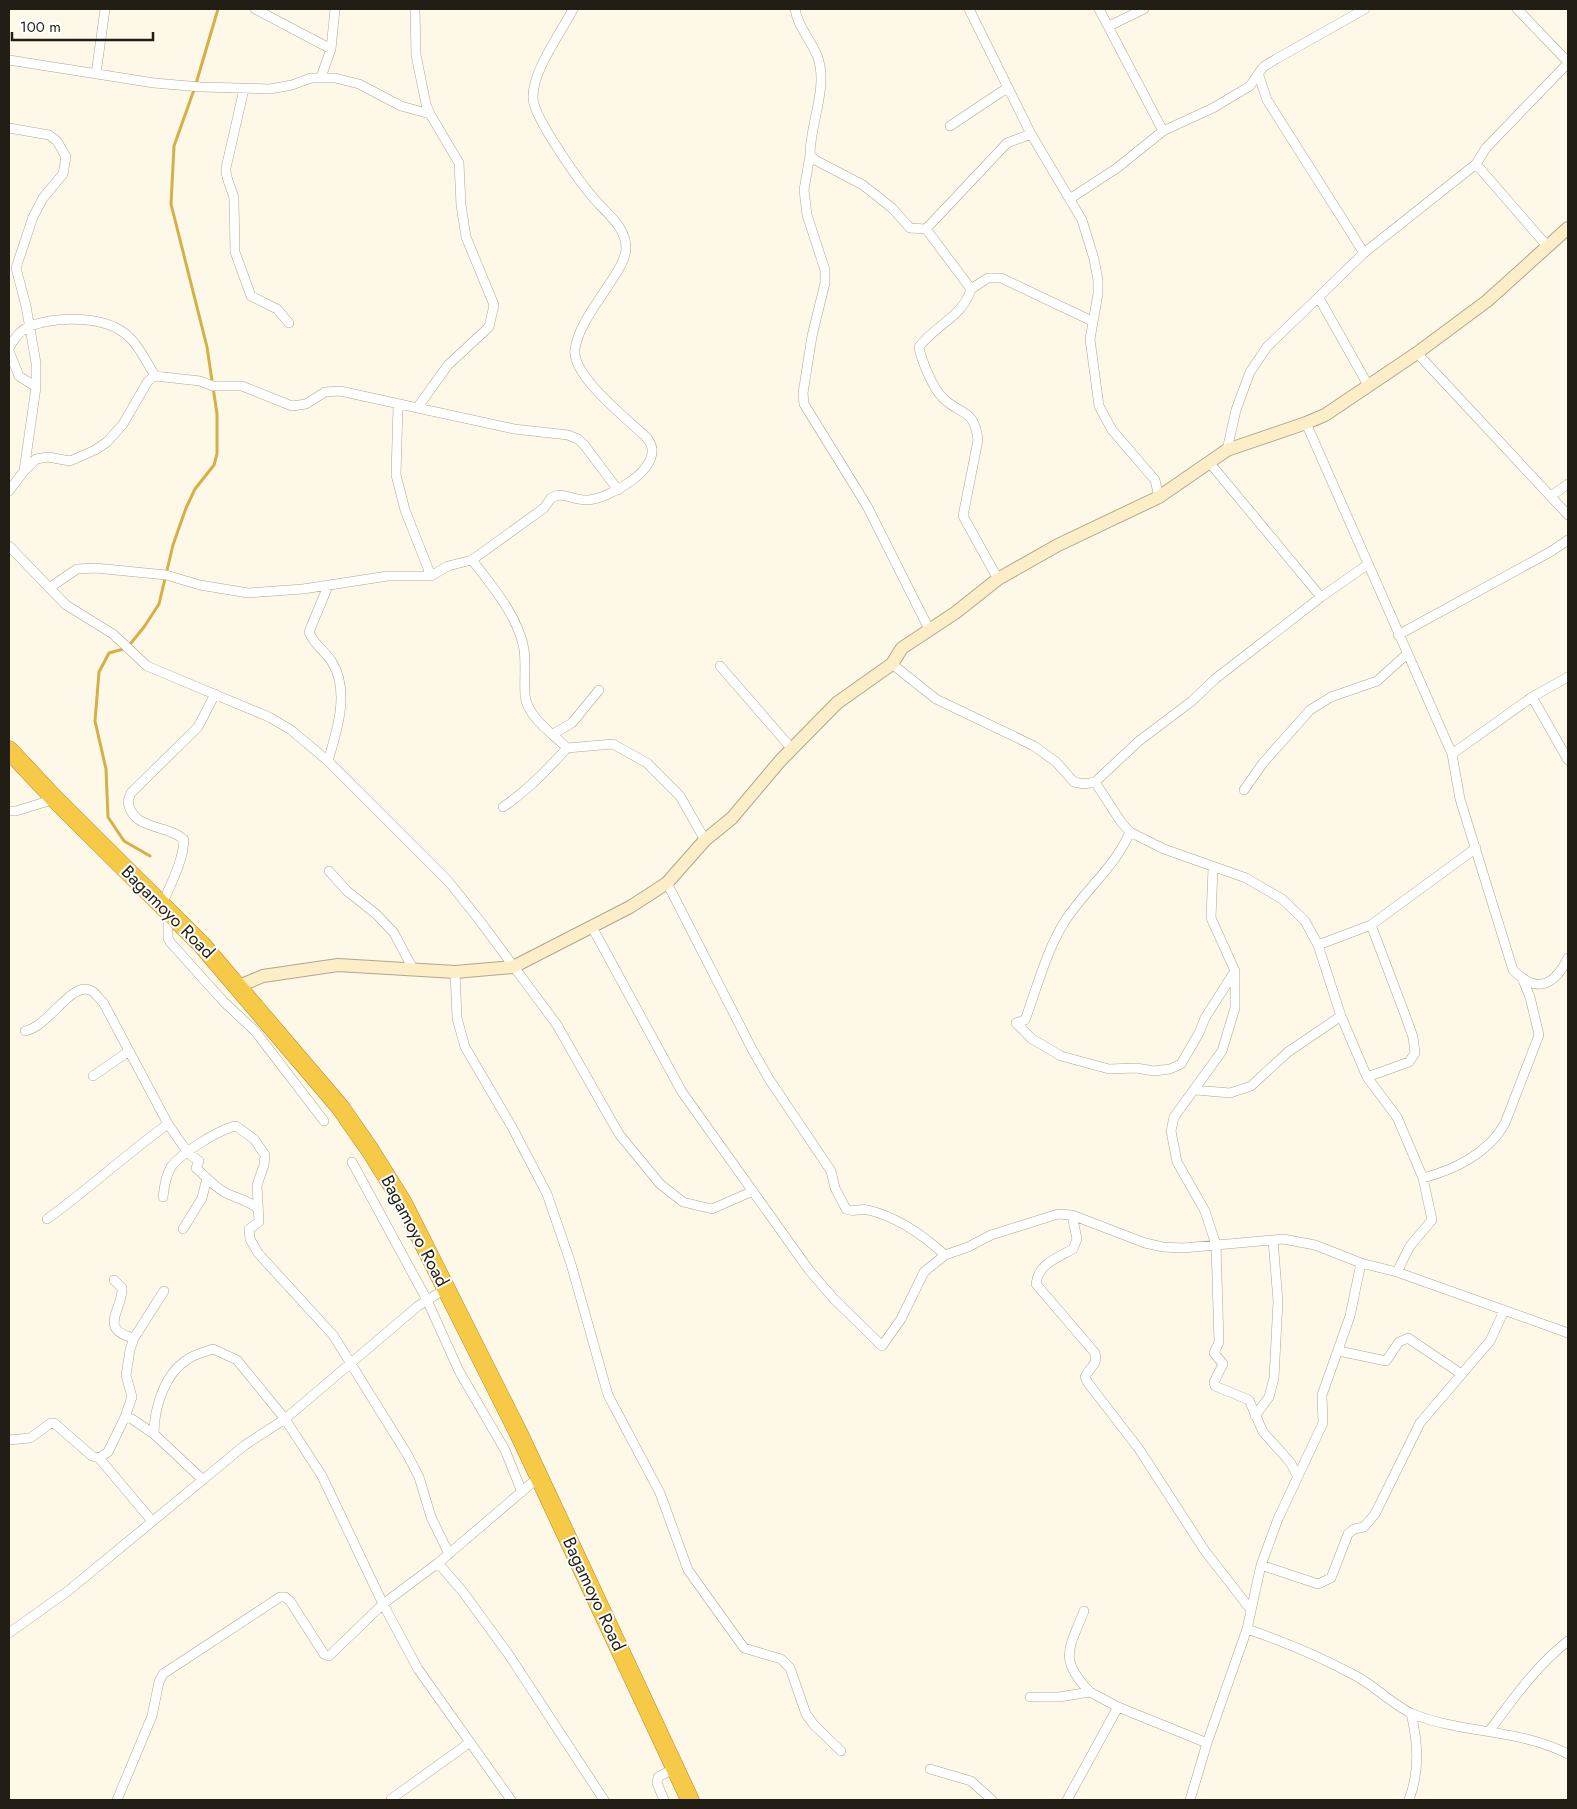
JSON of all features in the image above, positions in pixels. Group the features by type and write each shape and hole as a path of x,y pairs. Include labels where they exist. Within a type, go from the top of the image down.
{"highway":[{"name":"Bagamoyo Road","path":"9,750 55,800 202,945 239,986 260,1025 340,1107 370,1150 403,1203 540,1477 690,1800"}],"street":[{"path":"96,74 105,9"},
{"path":"255,9 331,50"},
{"path":"321,77 331,50 335,9"},
{"path":"414,9 416,55 430,114 459,162 461,204 466,237 494,305 489,327 448,365 417,408"},
{"path":"49,588 77,569 95,568 166,575 200,585 248,592 328,586 388,576 431,576 448,566 472,560 544,508 551,498 558,494 587,500 618,490 644,468 650,458 652,448 648,438 586,379 576,362 574,351 578,337 617,272 626,248 620,226 595,201 549,134 536,111 533,99 536,84 546,59 573,9"},
{"path":"795,9 803,33 818,58 821,92 813,118 810,155 804,190 807,215 825,270 826,284 812,336 803,393 804,404 867,506 929,630"},
{"path":"969,9 1031,134 1051,171 1071,198 1082,220 1094,259 1098,294 1090,339 1099,406 1112,430 1155,480 1159,497"},
{"path":"1099,9 1162,131"},
{"path":"1108,26 1144,9"},
{"path":"1071,198 1116,168 1162,131 1212,108 1250,86 1259,76 1263,67 1276,58 1365,9"},
{"path":"1227,450 1236,410 1250,372 1267,347 1364,253 1476,164 1486,148 1568,63 1518,9"},
{"path":"9,60 154,83 244,89 282,88 311,78 321,77 359,84 401,106 430,114"},
{"path":"1259,76 1266,100 1364,253"},
{"path":"950,126 1007,88"},
{"path":"244,89 226,168 226,175 233,190 234,199 235,252 242,276 251,296 276,309 289,323"},
{"path":"9,128 49,134 62,148 66,158 63,174 43,198 12,266 30,326 36,363 36,387 24,471"},
{"path":"926,229 1007,143 1031,134"},
{"path":"810,155 815,160 863,185 892,208 910,228 926,229 972,289"},
{"path":"1476,164 1548,247"},
{"path":"239,986 263,976 338,965 455,972 513,967 630,907 667,883 705,840 732,818 792,749 837,703 892,664 902,648 956,613 998,579 1051,549 1159,497 1227,450 1306,424 1325,415 1417,353 1487,301 1568,228"},
{"path":"998,579 962,516 978,440 977,428 969,415 950,404 940,395 921,357 919,347 962,308 972,289 988,278 1001,278 1092,321"},
{"path":"1319,298 1368,385"},
{"path":"36,387 19,376 9,350 16,337 30,326 58,320 86,319 118,329 129,337 155,376"},
{"path":"1417,353 1568,515"},
{"path":"9,491 24,471 42,457 70,460 95,450 107,442 123,424 148,381 155,376 200,381 213,386 242,386 292,406 306,404 325,392 340,391 398,406 417,408 514,429 568,435 585,446 618,490"},
{"path":"398,406 396,475 405,510 431,576"},
{"path":"1306,424 1452,754 1460,799 1504,945 1513,970 1523,980 1530,997 1539,1035 1500,1133 1466,1161 1447,1172 1423,1178"},
{"path":"1209,462 1321,597"},
{"path":"1551,496 1568,484"},
{"path":"1398,635 1550,552 1568,540"},
{"path":"9,546 75,613 113,634 147,666 270,718 291,730 328,761 449,882 480,921 557,1026 619,1134 660,1184 683,1202 700,1208 712,1209 752,1191"},
{"path":"472,560 504,603 516,627 524,649 527,703 536,719 567,748"},
{"path":"892,664 936,699 1034,746 1056,762 1074,782 1084,784 1096,782 1139,741 1321,597 1367,565"},
{"path":"328,586 309,632 312,640 332,661 338,678 341,711 328,761"},
{"path":"1244,790 1263,763 1310,710 1331,697 1377,681 1407,654"},
{"path":"720,666 792,749"},
{"path":"1452,754 1532,698 1568,677"},
{"path":"553,734 572,723 599,690"},
{"path":"215,694 198,727 131,793 128,801 134,815 146,824 153,828 177,833 184,840 165,908 170,942 224,1002 260,1025 324,1121"},
{"path":"1532,698 1568,760"},
{"path":"503,807 523,793 545,773 567,748 613,744 647,763 680,796 705,840"},
{"path":"1096,782 1116,816 1130,832 1144,840 1214,868 1246,878 1282,899 1305,921 1318,945 1341,1016 1366,1077 1397,1117 1423,1178 1432,1220 1410,1246 1397,1272"},
{"path":"9,811 16,811 55,800"},
{"path":"1130,832 1117,857 1074,909 1057,934 1025,1020 1016,1023 1032,1039 1061,1056 1109,1069 1136,1068 1154,1071 1170,1069 1181,1064 1199,1033 1205,1018 1234,971"},
{"path":"1318,945 1371,925 1476,848"},
{"path":"1214,868 1211,918 1234,971 1235,1008 1232,1024 1222,1050 1196,1090 1174,1117 1171,1131 1177,1162 1205,1211 1216,1245 1219,1342 1214,1353 1223,1364 1214,1382 1218,1388 1249,1400 1262,1432 1290,1462 1298,1475"},
{"path":"329,871 347,891 376,914 394,934 413,969"},
{"path":"667,883 752,1049 769,1079 831,1171 836,1188 846,1208 853,1211 868,1210 895,1220 911,1228 945,1255"},
{"path":"1366,1077 1409,1062 1415,1052 1407,1020 1371,925"},
{"path":"592,926 682,1092 815,1277 882,1346 900,1319 924,1272 945,1255 991,1235 1058,1214 1072,1215 1145,1243 1163,1247 1273,1240 1292,1240 1315,1245 1361,1263 1397,1272 1568,1333"},
{"path":"1523,980 1540,985 1553,981 1568,958"},
{"path":"455,972 457,1018 465,1047 512,1127 547,1194 571,1264 608,1395 660,1493 688,1570 744,1648 781,1659 790,1668 806,1714 814,1725 841,1751"},
{"path":"25,1031 42,1024 71,995 81,989 92,991 104,1002 168,1124 188,1153 198,1161 196,1168 222,1191 239,1200 252,1203 257,1208"},
{"path":"1196,1090 1230,1093 1251,1086 1288,1052 1341,1016"},
{"path":"93,1076 129,1051"},
{"path":"47,1219 82,1194 141,1143 168,1124"},
{"path":"163,1197 171,1168 188,1153 225,1128 236,1126 254,1139 265,1155 264,1165 257,1185 259,1222 249,1229 250,1239 258,1253 333,1335 407,1454 419,1477 431,1517 449,1554"},
{"path":"352,1162 427,1300 460,1371 505,1450 522,1492"},
{"path":"182,1230 202,1198 207,1178"},
{"path":"1072,1215 1076,1244 1074,1249 1042,1267 1037,1274 1036,1284 1095,1353 1096,1361 1094,1367 1087,1372 1085,1377 1088,1383 1139,1449 1205,1550 1251,1610"},
{"path":"1255,1416 1270,1397 1274,1378 1278,1301 1273,1240"},
{"path":"1190,1800 1207,1743 1247,1629 1261,1565 1278,1519 1323,1423 1322,1395 1350,1316 1361,1263"},
{"path":"114,1280 122,1288 122,1299 114,1313 115,1326 119,1332 134,1338"},
{"path":"9,1633 68,1591 245,1445 285,1419 349,1363 427,1300 445,1289"},
{"path":"99,1458 108,1452 125,1417 132,1397 126,1375 134,1338 164,1291"},
{"path":"1261,1565 1318,1584 1331,1578 1348,1534 1354,1529 1364,1527 1375,1514 1420,1423 1460,1373 1490,1341 1504,1311"},
{"path":"1339,1351 1386,1361 1399,1342 1408,1338 1460,1373"},
{"path":"154,1434 158,1409 170,1375 188,1359 214,1349 237,1360 285,1419 322,1476 418,1669 511,1800"},
{"path":"125,1417 154,1434 203,1480"},
{"path":"9,1440 30,1438 51,1423 54,1423 92,1456 99,1458 152,1521"},
{"path":"117,1800 152,1716 159,1682 163,1674 174,1665 280,1597 285,1597 290,1601 324,1654 329,1656 384,1604 438,1563 540,1477"},
{"path":"438,1563 463,1592 509,1655 604,1800"},
{"path":"1084,1611 1068,1655 1073,1673 1090,1692 1118,1706 1207,1743"},
{"path":"1247,1629 1292,1645 1357,1676 1411,1713 1433,1721 1490,1730 1531,1740 1568,1754"},
{"path":"1490,1730 1543,1662 1568,1641"},
{"path":"1030,1697 1059,1697 1090,1692"},
{"path":"1067,1800 1118,1706"},
{"path":"1409,1800 1416,1773 1418,1752 1411,1713"},
{"path":"391,1799 469,1743"},
{"path":"664,1800 657,1783 658,1777 675,1768"},
{"path":"930,1769 970,1781 992,1800"}],"waterway":[{"path":"150,856 124,841 108,817 106,769 95,721 99,672 109,653 127,648 159,604 173,545 186,508 195,489 214,465 217,454 217,414 207,347 171,204 174,146 195,87 218,9"}]}
